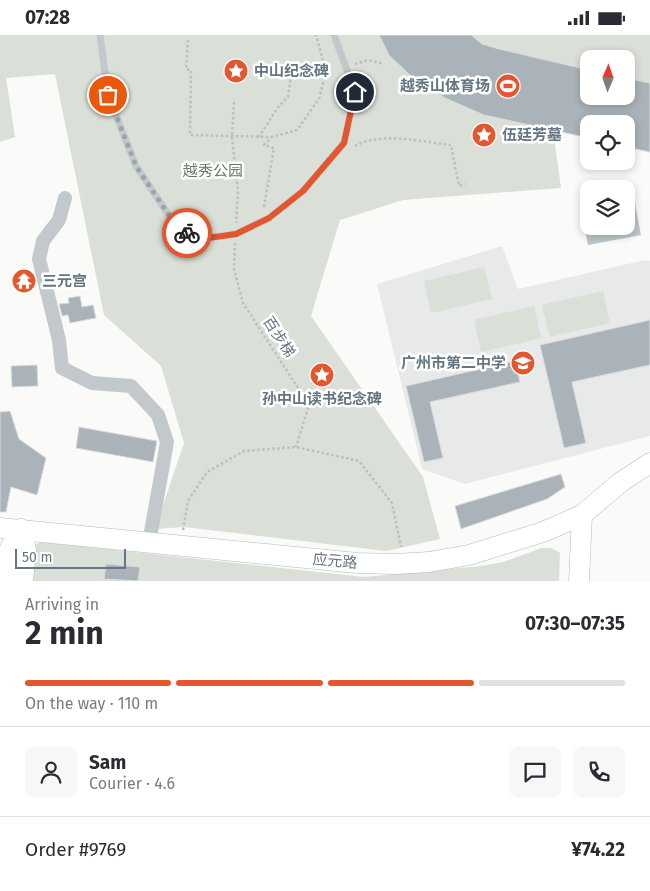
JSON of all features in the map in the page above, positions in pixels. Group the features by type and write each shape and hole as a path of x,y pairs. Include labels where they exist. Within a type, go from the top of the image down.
{"street":[{"path":"65,198 59,220 43,241 39,259 59,340 62,368 92,383 131,386 158,415 167,442 149,543"},
{"name":"应元路","path":"0,517 21,529 149,543 357,563 404,564 429,562 469,555 543,532 582,515 621,482 650,463"},
{"path":"579,581 582,515"},
{"path":"0,528 21,529"},
{"path":"7,581 10,548 21,529"},
{"path":"21,529 26,550 23,581"}],"lane":[{"path":"100,35 108,95 136,166 180,232 208,238 236,234 269,218 303,191 344,143 355,92 334,35"}],"path":[{"path":"188,40 186,69 190,70 190,135 272,137 297,130 319,99 326,72 316,35"},
{"path":"346,67 368,59 384,64"},
{"path":"257,137 267,126 270,117 278,106 288,97 292,68"},
{"path":"234,102 232,137 238,191 236,234"},
{"path":"269,218 270,213 264,212 274,148 264,145 272,137"},
{"path":"331,158 363,141 393,139 451,145 459,186 465,184"},
{"name":"百步梯","path":"236,234 234,269 243,303 309,405 296,447"},
{"path":"184,527 188,501 206,472 244,451 296,447 359,461 392,503 404,564"}],"shaded area":[{"path":"635,203 641,235 588,245 586,235 635,235"},
{"name":"广州市第二中学","path":"502,246 518,289 645,260 650,261 650,436 465,484 422,469 377,284"}],"green space":[{"name":"越秀公园","path":"0,35 650,35 650,152 635,149 635,115 580,115 580,136 553,130 561,188 403,200 340,220 311,316 423,477 440,539 386,551 184,527 155,529 184,443 161,366 104,315 55,74 6,78 15,137 0,142"},
{"path":"484,267 492,299 431,313 424,281"},
{"path":"603,291 610,323 550,337 542,305"},
{"path":"534,306 541,338 481,352 474,320"},
{"path":"42,542 364,577 481,566 503,562 542,548 551,548 560,553 559,581 31,581 33,553 36,544"}],"building":[{"name":"越秀山体育场","path":"379,35 471,35 482,44 580,68 580,105 635,105 635,80 650,83 650,152 635,149 635,115 580,115 580,136 484,115 445,98 411,76 389,55"},
{"path":"80,296 82,307 93,305 96,318 70,323 68,315 62,316 59,304 69,303 68,298"},
{"path":"650,320 650,365 572,382 586,443 564,448 540,345"},
{"path":"515,361 520,382 430,402 443,458 424,462 406,386"},
{"path":"37,365 38,386 12,387 11,366"},
{"path":"10,411 19,439 46,458 37,495 11,487 6,512 0,512 0,412"},
{"path":"79,427 157,441 153,462 76,448"},
{"path":"561,474 565,487 547,499 461,529 455,506"},
{"path":"106,564 140,567 138,581 104,579"}],"way so far":[{"path":"108,95 136,166 180,232 187,233"}],"place":[{"name":"中山纪念碑","path":"236,71"},
{"name":"越秀山体育场","path":"508,86"},
{"name":"伍廷芳墓","path":"484,135"},
{"name":"三元宫","path":"24,281"},
{"name":"广州市第二中学","path":"523,363"},
{"name":"孙中山读书纪念碑","path":"322,375"}],"route":[{"path":"187,233 208,238 236,234 269,218 303,191 344,143 355,92"}]}
